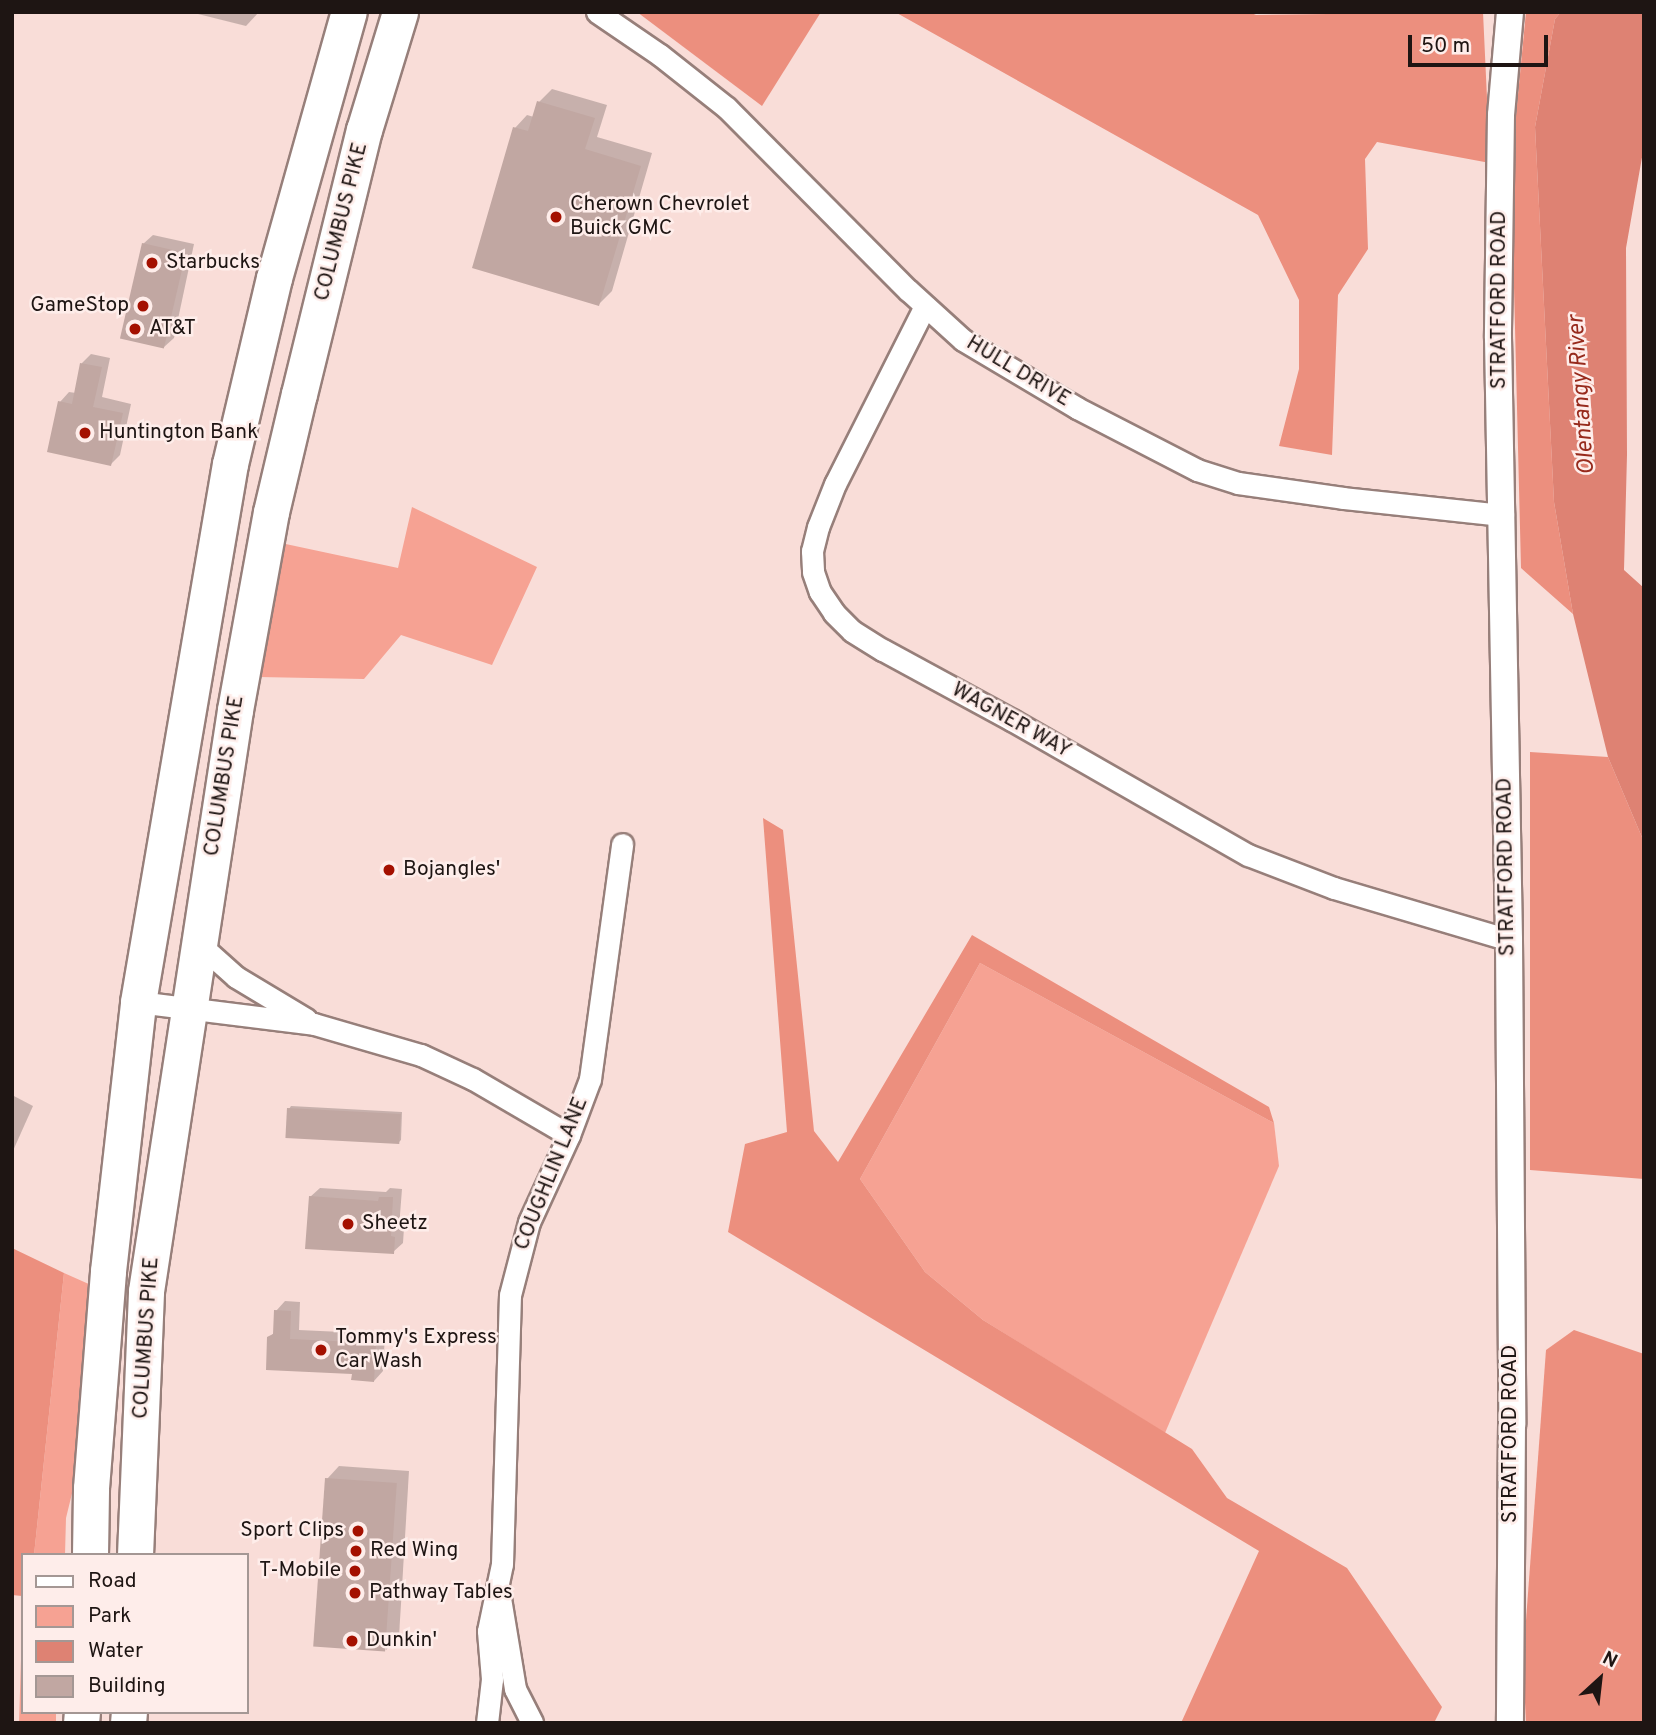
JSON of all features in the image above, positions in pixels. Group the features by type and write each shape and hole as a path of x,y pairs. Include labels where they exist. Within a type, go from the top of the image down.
{"highway":[{"name":"COLUMBUS PIKE","path":"90,1553 91,1488 108,1271 138,1002 230,464 271,290 349,12"},
{"path":"365,130 356,114 355,102 380,12"},
{"name":"COLUMBUS PIKE","path":"135,1553 146,1291 235,710 271,512 365,130 400,12"}],"street":[{"name":"HULL DRIVE","path":"597,12 660,55 727,108 925,306 988,357 1197,470 1262,488 1503,515"},
{"name":"STRATFORD ROAD","path":"1510,12 1500,154 1498,338 1509,940 1512,1424 1510,1723"},
{"name":"WAGNER WAY","path":"925,306 835,484 818,527 812,551 813,572 820,592 834,613 852,631 883,650 1012,720 1248,855 1334,888 1509,940"},
{"name":"COUGHLIN LANE","path":"487,1723 492,1679 488,1632 502,1564 510,1295 529,1222 569,1135 590,1079 622,844"},
{"path":"198,943 236,977 314,1024"},
{"path":"138,1002 314,1024 421,1055 473,1079 569,1135"},
{"name":"COUGHLIN LANE","path":"498,1590 515,1689 532,1723"}],"green space":[{"path":"412,507 537,567 492,665 401,635 364,679 259,677 281,543 398,568"},
{"path":"980,963 1274,1123 1279,1166 1165,1433 983,1320 925,1272 860,1179"},
{"path":"64,1273 91,1285 77,1473 66,1518 65,1553 34,1553"},
{"path":"21,1659 21,1714 56,1714 56,1723 19,1723"}],"shaded area":[{"path":"637,12 821,12 762,106"},
{"path":"895,12 1249,12 1256,15 1483,12 1490,163 1377,142 1365,159 1368,249 1338,295 1332,455 1279,446 1299,369 1299,300 1258,215"},
{"path":"1526,12 1561,12 1555,19 1535,127 1554,502 1573,614 1521,568 1511,167"},
{"path":"1530,752 1608,757 1644,842 1644,1179 1530,1170"},
{"path":"763,818 783,830 814,1131 838,1162 972,935 1269,1107 1274,1123 980,963 860,1179 925,1272 983,1320 1192,1449 1227,1498 1347,1568 1442,1707 1434,1723 1181,1723 1259,1551 728,1232 745,1144 787,1132"},
{"path":"12,1248 64,1273 34,1553 21,1553 21,1596 12,1595"},
{"path":"1574,1330 1644,1354 1644,1723 1526,1723 1523,1661 1546,1350"}],"water":[{"name":"Olentangy River","path":"1561,12 1644,12 1644,146 1626,248 1627,455 1624,570 1644,588 1644,842 1608,757 1573,614 1554,502 1535,127 1555,19"}],"building":[{"name":"Cherown Chevrolet Buick GMC","path":"537,101 595,118 585,149 641,166 599,306 472,268 513,127 528,131"},
{"path":"142,243 186,253 164,349 120,338"},
{"name":"Huntington Bank","path":"80,363 102,367 93,407 123,413 111,466 47,452 58,401 72,404"},
{"path":"287,1108 401,1114 399,1144 285,1138"},
{"name":"Sheetz","path":"309,1196 378,1201 379,1197 393,1197 391,1236 395,1237 394,1254 305,1249"},
{"name":"Tommy's Express Car Wash","path":"274,1310 291,1311 290,1339 376,1343 374,1382 351,1380 352,1374 266,1370 267,1337 273,1334"},
{"path":"325,1478 397,1483 385,1652 313,1647"}],"place":[{"name":"Cherown Chevrolet Buick GMC","path":"556,217"},
{"name":"Starbucks","path":"152,263"},
{"name":"GameStop","path":"143,306"},
{"name":"AT&T","path":"135,329"},
{"name":"Huntington Bank","path":"85,433"},
{"name":"Bojangles'","path":"389,870"},
{"name":"Sheetz","path":"348,1224"},
{"name":"Tommy's Express Car Wash","path":"321,1350"},
{"name":"Sport Clips","path":"358,1531"},
{"name":"Red Wing","path":"356,1551"},
{"name":"T-Mobile","path":"355,1571"},
{"name":"Pathway Tables","path":"355,1593"},
{"name":"Dunkin'","path":"352,1641"}]}
